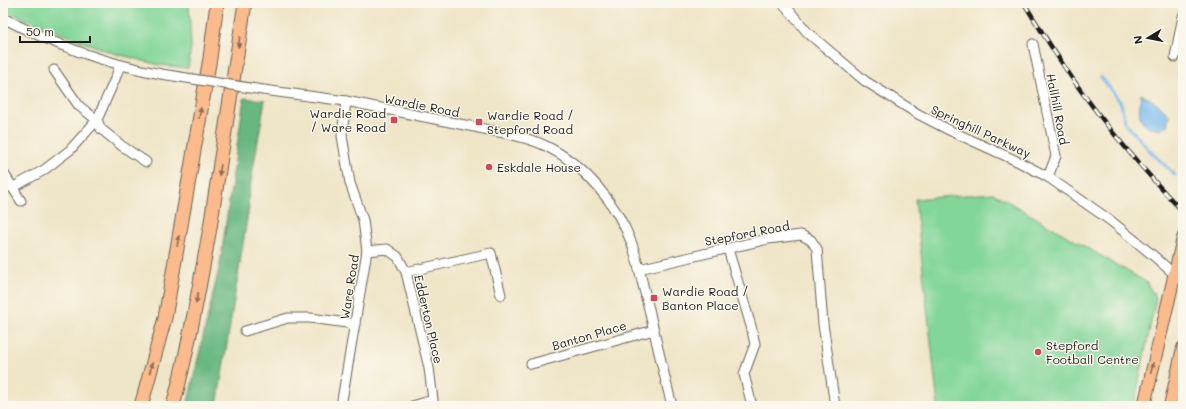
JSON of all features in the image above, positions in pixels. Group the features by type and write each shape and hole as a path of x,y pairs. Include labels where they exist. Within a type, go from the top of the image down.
{"highway":[{"path":"141,406 165,318 208,66 217,3"},
{"path":"173,406 184,362 200,284 224,144 245,3"}],"main road":[{"path":"1144,406 1179,276 1183,238"},
{"path":"1170,406 1183,348"}],"street":[{"name":"Springhill Parkway","path":"783,3 808,33 865,81 918,114 1048,177 1111,221 1179,276"},
{"path":"1175,58 1183,16"},
{"name":"Wardie Road","path":"3,18 31,33 71,50 120,65 161,74 346,101 515,136 545,146 562,155 593,182 616,213 628,237 639,269 672,406"},
{"name":"Hallhill Road","path":"1033,44 1056,156 1048,177"},
{"path":"12,188 44,170 70,150 96,120 120,65"},
{"path":"54,70 80,106 96,120 101,130 146,162"},
{"name":"Ware Road","path":"341,406 367,251 363,220 350,183 342,136 346,101"},
{"path":"3,172 21,201"},
{"name":"Stepford Road","path":"639,269 768,239 801,235 812,240 817,249 824,324 835,406"},
{"name":"Edderton Place","path":"367,251 387,249 398,257 406,272 429,368 433,400 412,406"},
{"path":"728,249 755,344 744,374 752,406"},
{"path":"406,272 491,254 501,295"},
{"path":"245,331 288,318 310,318 355,324"},
{"name":"Banton Place","path":"531,364 654,330"}],"green space":[{"path":"3,3 189,3 191,46 188,68 159,65 113,53 3,10"},
{"path":"244,98 265,100 248,199 249,207 217,406 187,406 220,264"},
{"name":"Stepford Football Centre","path":"993,193 1146,282 1156,298 1134,406 938,406 915,199"}],"water":[{"path":"1141,94 1158,104 1169,115 1167,125 1160,130 1149,128 1142,121 1140,117"}],"waterway":[{"path":"1101,77 1121,103 1125,123 1153,154 1175,175"}],"railway":[{"path":"1024,3 1060,61 1095,110 1157,184 1183,212"}],"place":[{"name":"Wardie Road / Ware Road","path":"394,120"},
{"name":"Wardie Road / Stepford Road","path":"479,122"},
{"name":"Eskdale House","path":"489,167"},
{"name":"Wardie Road / Banton Place","path":"654,298"},
{"name":"Stepford Football Centre","path":"1038,352"}]}
